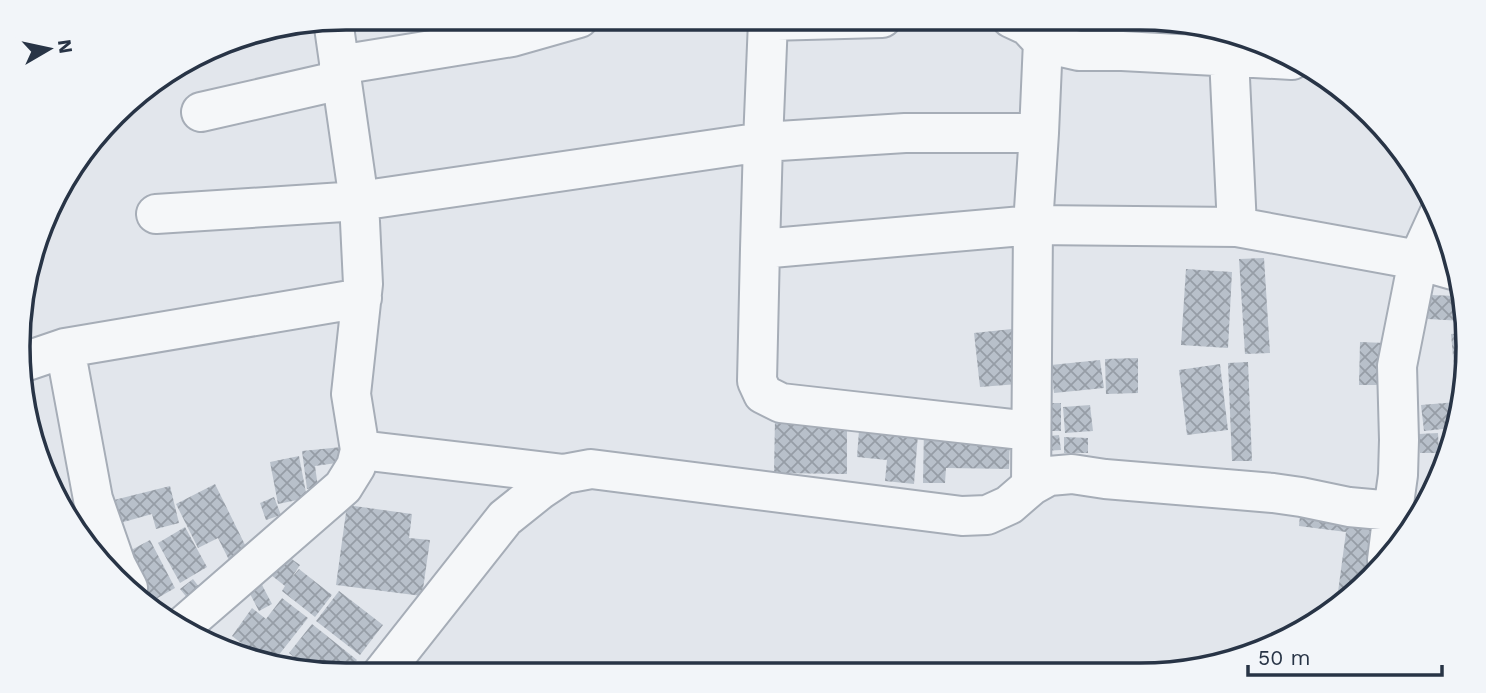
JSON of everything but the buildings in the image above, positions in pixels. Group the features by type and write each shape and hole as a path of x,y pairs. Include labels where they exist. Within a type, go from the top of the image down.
{"street":[{"path":"188,621 343,487 356,466 360,450 351,394 363,284 359,201 334,30"},
{"path":"201,111 340,72 537,30"},
{"path":"768,30 757,381 764,394 781,403 1031,430"},
{"path":"1031,486 1032,225 1044,30 1079,51 1273,59"},
{"path":"1229,57 1237,228"},
{"path":"156,214 359,201 763,142 905,133 1039,133"},
{"path":"760,249 1032,225 1237,228 1436,265"},
{"path":"1389,541 1398,475 1397,366 1436,265 1437,241"},
{"path":"30,360 65,348 362,298"},
{"path":"65,348 93,499 115,562"},
{"path":"360,450 564,474 591,469 962,516 986,515 1009,505 1049,475 1072,474 1273,493 1349,508 1393,511"},
{"path":"390,663 505,518 564,474"}]}
